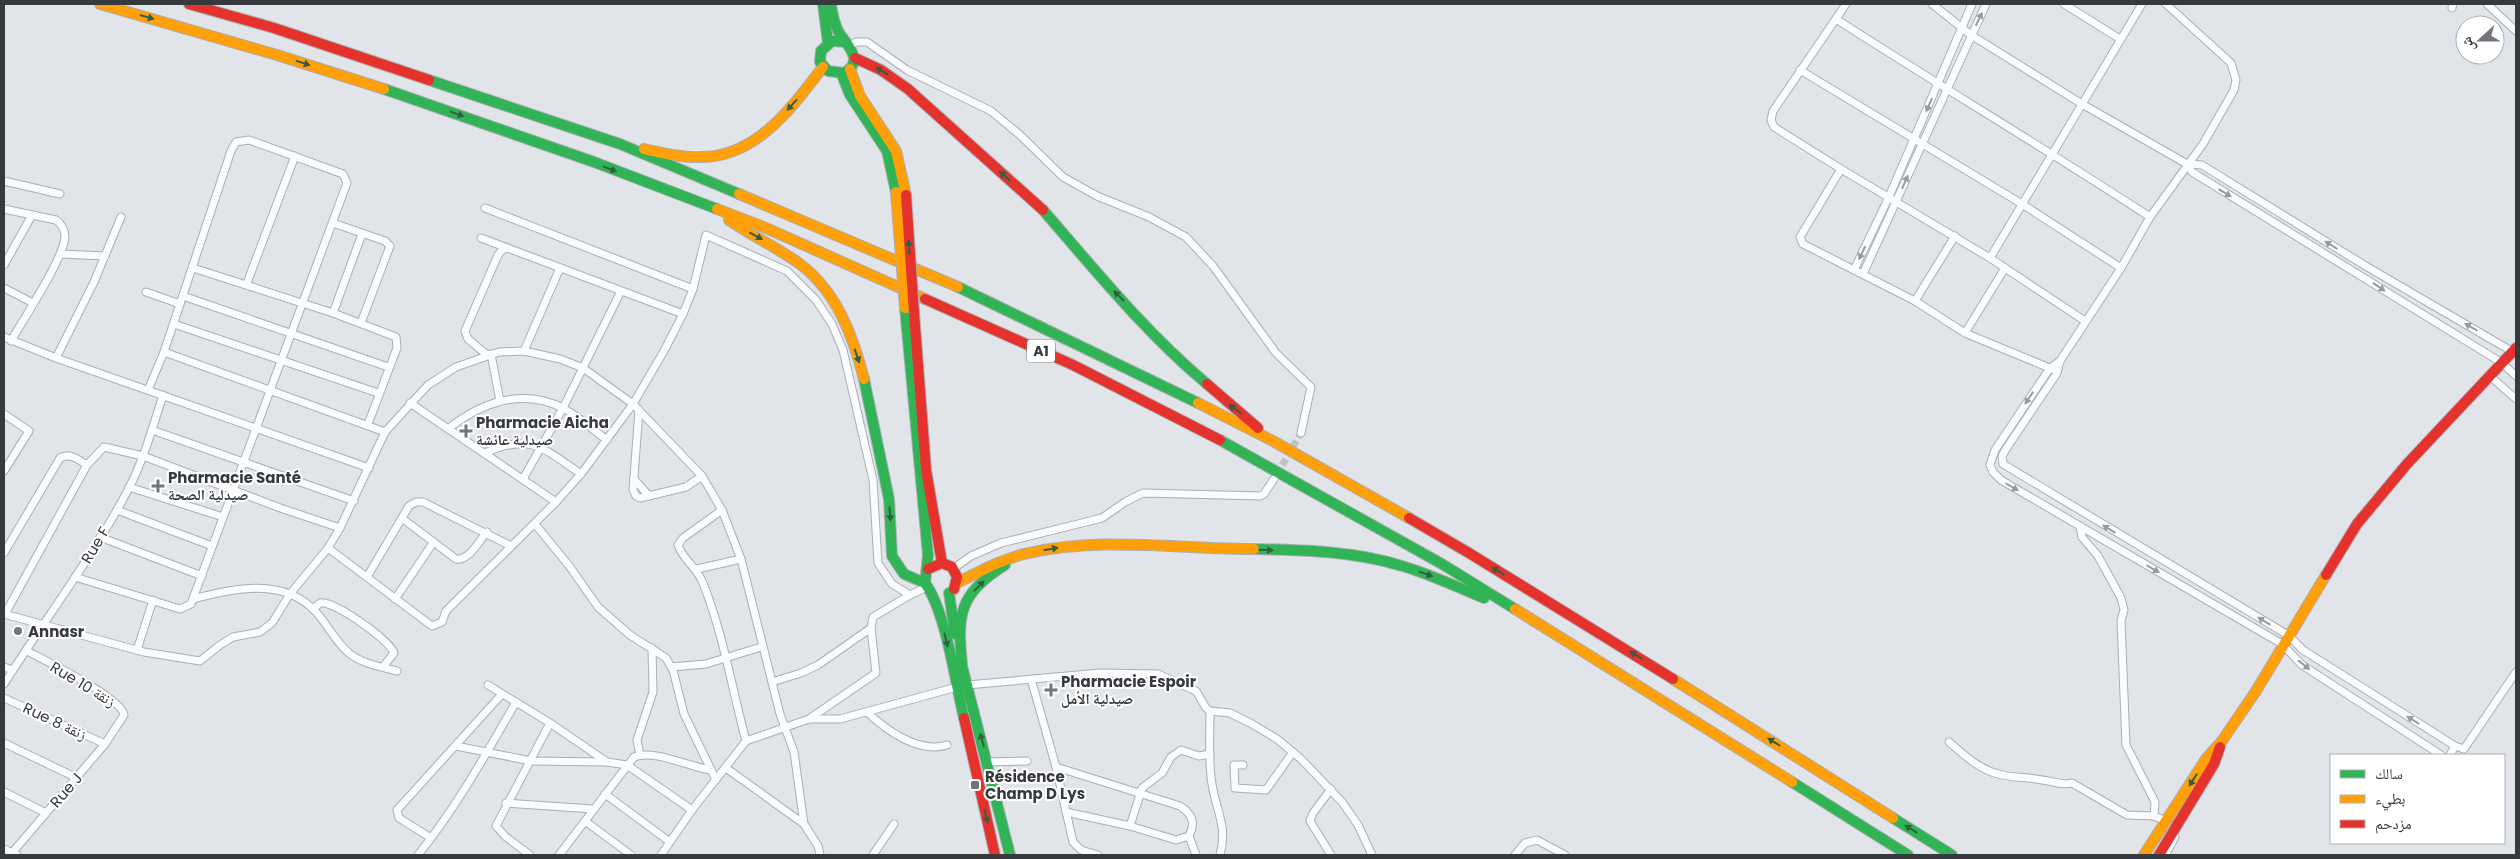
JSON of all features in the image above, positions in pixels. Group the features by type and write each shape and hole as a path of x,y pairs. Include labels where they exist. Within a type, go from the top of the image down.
{"main road":[{"name":"A1","path":"100,4 277,54 430,104 594,162 766,228 1073,365 1214,437 1442,564 1908,855"},
{"name":"A1","path":"189,4 274,28 620,144 960,288 1123,365 1273,440 1540,596 1952,855"},
{"path":"823,4 828,43"},
{"path":"831,4 836,24 854,58 881,70 908,90 1042,209 1105,282 1189,369 1273,440"},
{"path":"846,72 828,72 823,68 820,56 824,46 828,43 836,40 847,44"},
{"path":"846,72 854,58"},
{"path":"620,144 694,157 715,157 734,151 770,130 823,68"},
{"path":"846,72 860,96 888,135 896,151 901,193 928,588 988,762 1010,855"},
{"path":"715,209 812,274 839,309 847,324 863,373 879,446 889,498 892,556 895,565 906,576 938,595 949,593 957,583 991,565 1032,552 1083,544 1128,543 1218,549 1311,551 1365,557 1413,569 1513,609"},
{"path":"909,311 935,531 942,563 953,569 957,583"},
{"path":"2144,855 2206,759 2222,741 2256,691 2329,567 2371,505 2514,350"},
{"path":"995,855 962,686 960,617 972,594 981,584 1002,567 1032,552"},
{"path":"928,569 942,563"},
{"path":"949,593 962,664"},
{"path":"2159,855 2214,764 2222,741"}],"street":[{"path":"1846,4 1773,111 1772,124 1774,127 1888,199 1955,236 2085,321"},
{"path":"1932,4 1971,35 2082,104 2187,164 2202,165 2364,265 2514,350"},
{"path":"1854,270 1888,199 1972,4"},
{"path":"1863,274 1986,4"},
{"path":"2064,4 2120,39"},
{"path":"1990,258 2054,154 2142,4"},
{"path":"2002,464 2002,456 2057,373 2060,361 2121,268 2150,217 2203,144 2234,90 2236,80 2230,63 2166,4"},
{"path":"2487,4 2516,31"},
{"path":"1836,19 1946,90 2054,154 2150,217"},
{"path":"847,44 867,42 908,70 991,111 1008,124 1063,177 1097,196 1148,217 1186,237 1213,266 1276,353 1311,387 1301,433"},
{"path":"1800,70 2022,204 2121,268"},
{"path":"75,577 180,609 188,607 202,576 301,302 334,223 347,183 346,177 338,172 249,140 236,142 231,151 174,324 148,390"},
{"path":"247,283 295,156"},
{"path":"2187,164 2192,172 2502,363 2516,376"},
{"path":"1841,169 1800,237 1803,244 1915,300 1965,333 2050,368 2057,373"},
{"path":"4,181 60,194"},
{"path":"485,208 693,289"},
{"path":"4,209 56,220 61,224 65,236 61,254 11,341"},
{"path":"4,265 32,215"},
{"path":"56,358 105,256 121,217"},
{"path":"334,223 385,242 390,248 361,323"},
{"path":"333,313 362,234"},
{"path":"328,548 432,626 442,622 446,611 535,524 581,474 633,404 683,314 693,289 706,235 787,271 826,313 842,350 873,480 878,563 892,584 910,594"},
{"path":"1915,300 1955,236"},
{"path":"481,238 683,314"},
{"path":"500,401 489,354 468,339 465,331 498,254 502,250 509,248"},
{"path":"61,254 105,256"},
{"path":"193,268 247,283 361,323 396,338 397,348 378,393 368,424"},
{"path":"524,351 560,268"},
{"path":"1965,333 2005,268"},
{"path":"4,288 33,303"},
{"path":"523,479 564,408 621,291"},
{"path":"146,292 180,304"},
{"path":"183,296 388,367"},
{"path":"174,324 378,393"},
{"path":"4,337 56,358 369,468"},
{"path":"340,528 143,456 104,446 87,465 4,614 137,650 197,662 233,637 260,632 272,623 290,594 328,548 340,528 386,432 410,403 442,375 456,367 489,354 524,351 560,359 583,368 633,404 702,476 722,510 741,559 784,730 794,752 804,824"},
{"path":"164,352 270,388 386,432"},
{"path":"1991,468 1995,450 2050,368 2060,361"},
{"path":"2490,376 2516,399"},
{"name":"Rue F","path":"4,684 117,510 143,456 163,395"},
{"path":"448,429 480,407 500,401 522,398 539,400 564,408 607,440"},
{"path":"410,403 556,502"},
{"path":"639,410 634,479 649,496 686,487 702,476"},
{"path":"4,414 30,431 4,471"},
{"path":"152,430 354,501"},
{"path":"486,453 514,443 541,447 581,474"},
{"path":"4,553 60,458 67,455 73,456 87,465"},
{"path":"1991,468 2002,464"},
{"path":"2002,464 2288,635 2303,650 2455,746 2464,749 2516,675"},
{"path":"1991,468 2001,480 2282,644 2302,665 2439,754"},
{"path":"953,569 971,556 1001,543 1102,518 1125,502 1143,493 1260,496 1264,494 1274,479"},
{"path":"129,487 223,517"},
{"path":"367,577 412,503 420,501 487,532 511,546"},
{"path":"117,510 212,546"},
{"path":"722,510 683,538 678,544 685,557 697,569 711,604 746,741"},
{"path":"403,519 433,543 456,559 461,560 468,555 487,532"},
{"path":"535,524 570,567 598,608 630,635 666,658 671,668 684,714 716,780"},
{"path":"2080,526 2082,537 2098,556 2124,604 2121,621 2126,745 2156,802 2154,816"},
{"path":"100,537 202,576"},
{"path":"395,598 433,543"},
{"path":"697,569 741,559"},
{"path":"193,599 241,587 290,594 313,609 349,653 397,671"},
{"path":"661,855 692,810 746,741 784,730 809,719 876,673 871,628 873,618 910,594 928,588"},
{"path":"137,650 153,600"},
{"path":"313,609 320,603 332,604 383,639 394,653 383,667"},
{"path":"772,682 818,666 871,628"},
{"path":"640,755 638,740 653,692 654,659 652,648"},
{"path":"671,668 693,666 725,659 762,648"},
{"name":"Rue 10 زنقة","path":"27,651 115,702 124,712 119,726"},
{"path":"4,667 13,670"},
{"path":"809,719 840,719 962,686 1121,672 1158,674 1196,691 1206,708 1230,713 1252,724 1293,752 1331,789 1358,825 1372,855"},
{"path":"1031,679 1056,767 1073,842 1076,847 1098,855"},
{"path":"488,685 550,723 607,762"},
{"path":"432,838 399,818 397,810 502,694"},
{"name":"Rue 8 زنقة","path":"4,698 105,744"},
{"path":"418,855 432,838 486,754 516,702"},
{"path":"1210,710 1212,784 1223,832 1220,855"},
{"path":"867,712 886,728 919,745 936,747 947,745"},
{"path":"530,855 498,831 498,821 550,723"},
{"name":"Rue J","path":"15,854 46,813 119,726"},
{"path":"1949,742 1969,759 1989,771 2000,775 2043,780 2065,785 2072,783 2127,815 2154,816 2166,821"},
{"path":"4,743 77,778"},
{"path":"456,746 486,754 531,761 607,762 627,765 692,810"},
{"path":"2451,754 2455,746"},
{"path":"1130,826 1139,793 1145,785 1166,769 1171,757 1179,750 1199,756 1210,754"},
{"path":"1243,765 1234,765 1235,788 1266,790 1293,752"},
{"path":"564,854 585,821 632,758 640,755 657,756 711,770"},
{"path":"988,762 1027,761"},
{"path":"1056,767 1180,806 1189,812 1193,821 1189,836 1196,855"},
{"path":"726,768 804,824 818,846 820,855"},
{"path":"1331,789 1310,821 1331,855"},
{"path":"4,792 46,813"},
{"path":"605,794 670,842"},
{"path":"506,803 594,809"},
{"path":"1066,812 1130,826 1176,840 1189,836"},
{"path":"585,821 631,855"},
{"path":"873,855 894,824"},
{"path":"2165,855 2178,829 2178,824"},
{"path":"1515,855 1525,843 1537,840 1565,855"},
{"path":"4,849 15,854"}],"tunnel":[{"path":"1277,474 1301,433"}],"traffic: fast":[{"path":"823,4 828,43"},
{"path":"831,4 833,18 838,31 852,52 854,58 850,68 844,73 828,71 820,62 821,51 832,41 845,42"},
{"path":"842,75 850,95 887,151 896,192"},
{"path":"429,80 620,144 739,194"},
{"path":"384,89 594,162 717,209"},
{"path":"1043,210 1142,322 1207,384"},
{"path":"958,287 1198,403"},
{"path":"905,308 928,555 925,583 939,611 964,718"},
{"path":"864,379 889,499 892,556 904,574 925,583"},
{"path":"1220,440 1442,564 1515,609"},
{"path":"1254,549 1328,552 1366,557 1423,573 1484,598"},
{"path":"962,664 960,632 964,607 978,586 1005,565"},
{"path":"949,593 955,634"},
{"path":"960,658 1010,855"},
{"path":"1792,782 1908,855"},
{"path":"1893,818 1952,855"}],"traffic: slow":[{"path":"100,4 277,55 384,89"},
{"path":"644,149 672,155 694,157 721,155 739,149 756,139 786,113 823,67"},
{"path":"850,69 860,96 896,151 906,195"},
{"path":"896,192 905,308"},
{"path":"739,194 958,287"},
{"path":"717,209 766,228 925,299"},
{"path":"729,220 800,264 813,275 834,301 842,316 855,347 864,379"},
{"path":"1198,403 1273,441 1409,518"},
{"path":"957,583 1006,560 1024,554 1052,549 1109,545 1254,549"},
{"path":"2144,855 2206,759 2222,741 2256,691 2326,575"},
{"path":"1515,609 1792,782"},
{"path":"1673,679 1893,818"}],"traffic: jam":[{"path":"189,4 274,28 429,80"},
{"path":"855,58 881,70 908,89 1043,210"},
{"path":"906,195 914,313"},
{"path":"925,299 1073,365 1220,440"},
{"path":"914,313 926,470 942,563"},
{"path":"2326,575 2357,524 2407,464 2516,348"},
{"path":"1207,384 1258,428"},
{"path":"1409,518 1673,679"},
{"path":"928,569 942,563 952,567 957,577 954,589"},
{"path":"964,718 995,855"},
{"path":"2159,855 2214,764 2220,747"}],"place":[{"name":"Pharmacie Aicha صيدلية عائشة","path":"466,431"},
{"name":"Pharmacie Santé صيدلية الصحة","path":"158,486"},
{"name":"Annasr","path":"18,631"},
{"name":"Pharmacie Espoir صيدلية الأمل","path":"1051,690"},
{"name":"Résidence Champ D Lys","path":"975,785"}]}
